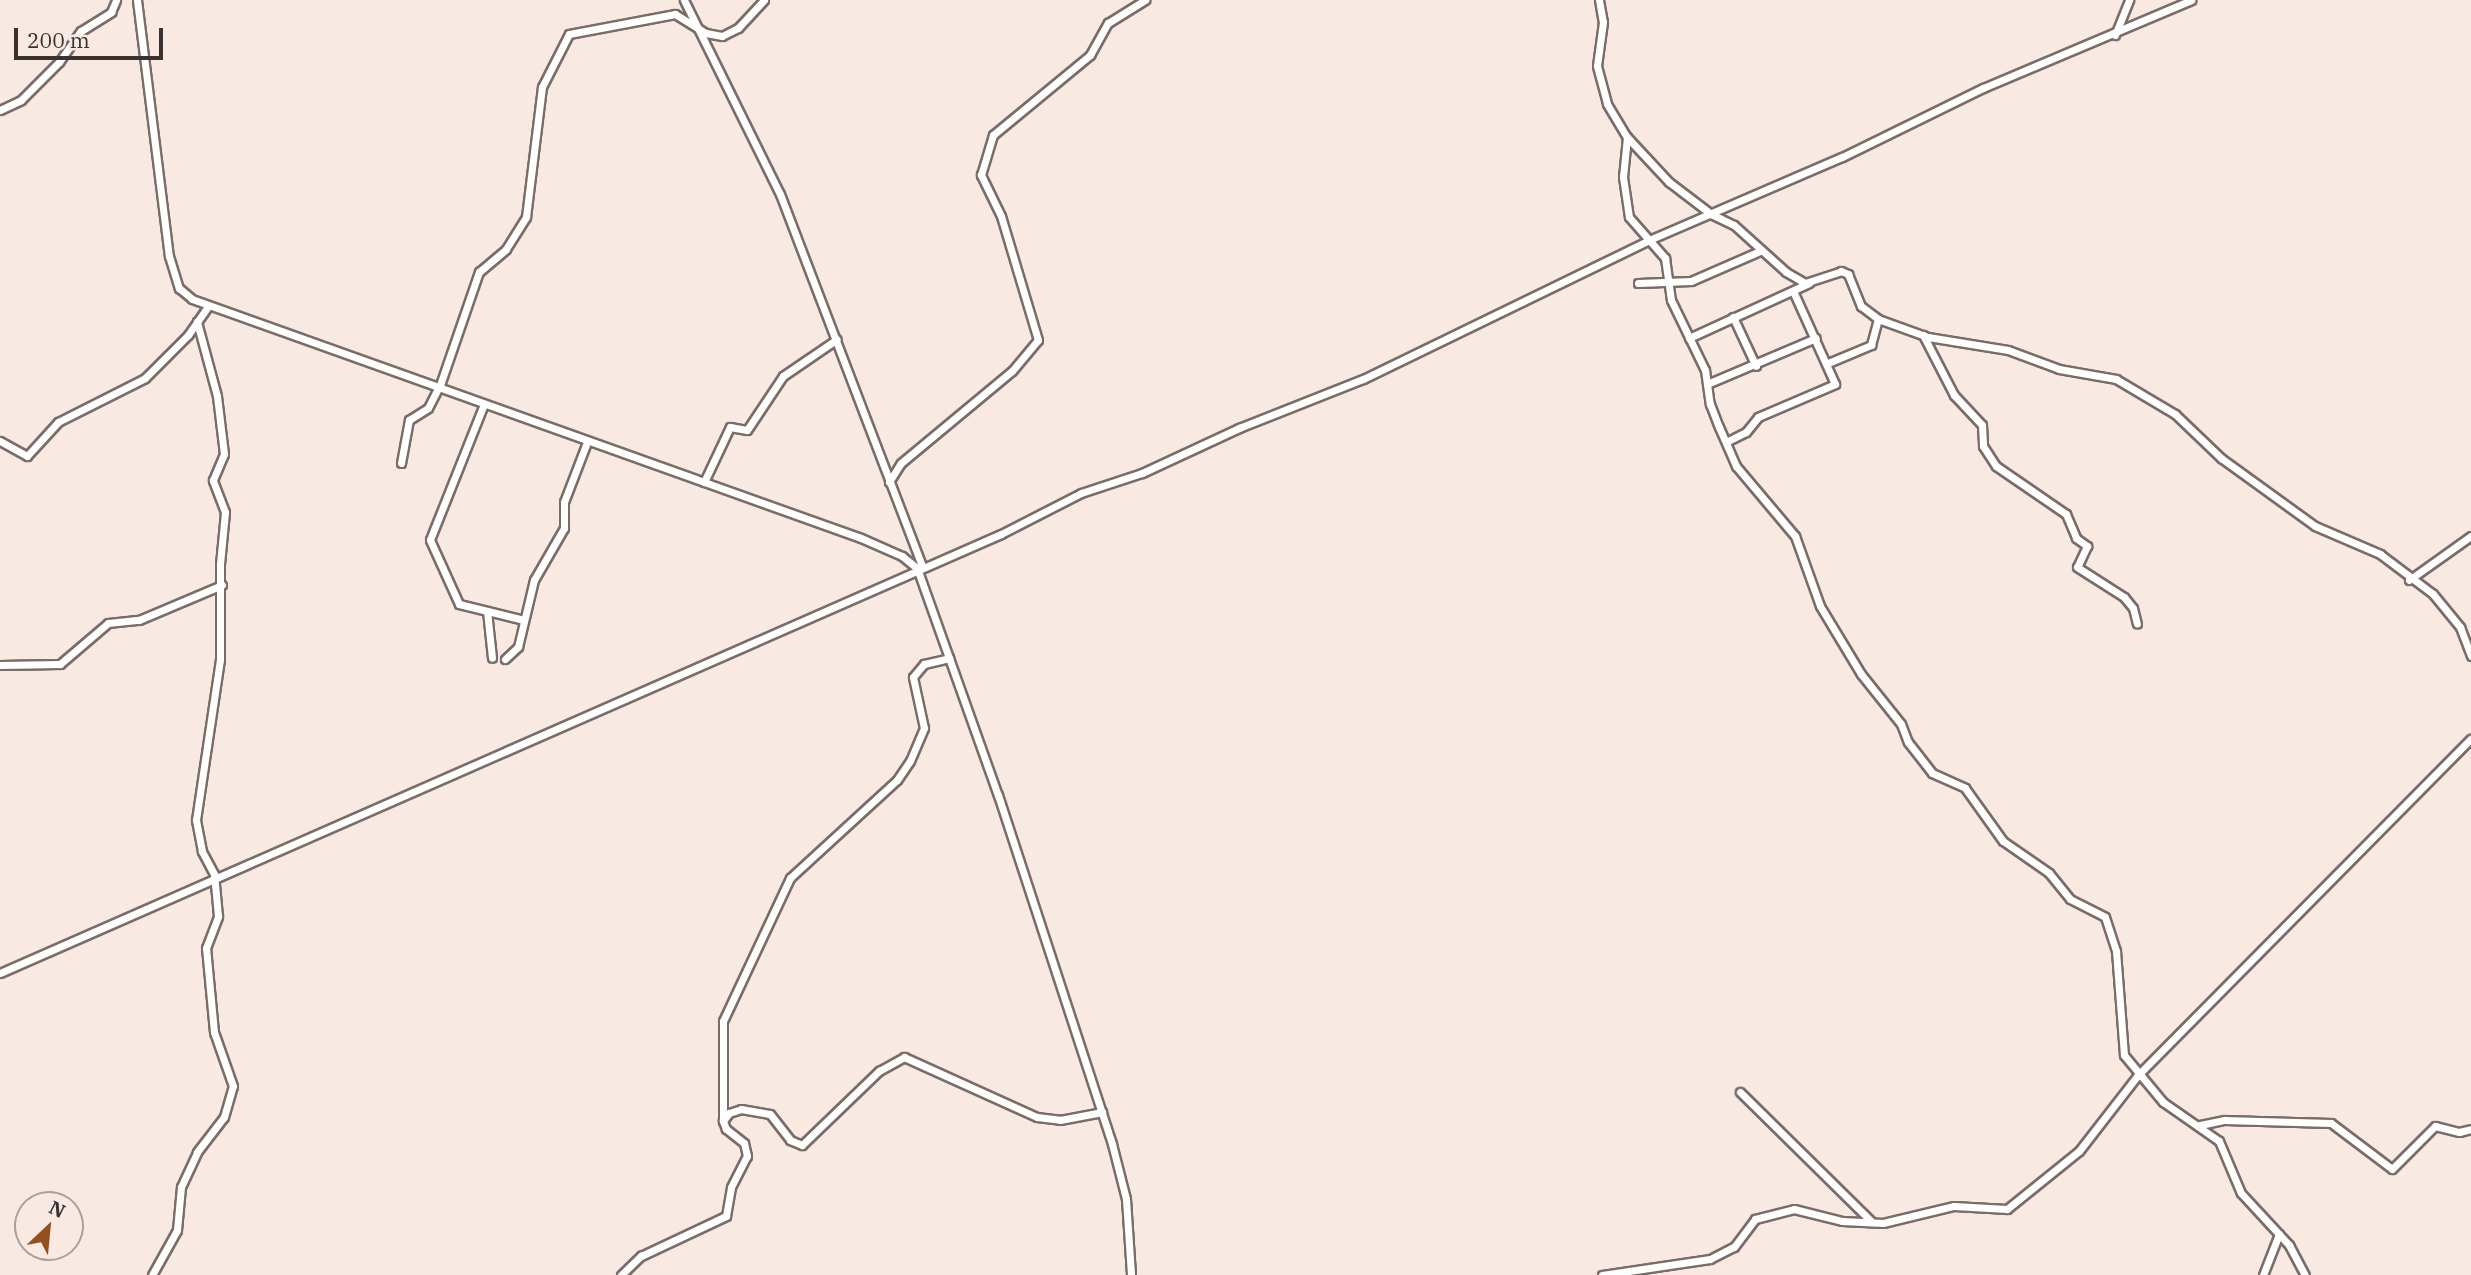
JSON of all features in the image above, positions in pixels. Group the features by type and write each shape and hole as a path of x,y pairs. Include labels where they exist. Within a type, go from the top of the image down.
{"street":[{"path":"0,110 21,100 59,62 81,31 111,12 116,0"},
{"path":"137,0 169,256 179,288 208,306 884,547 919,567"},
{"path":"684,0 780,194 837,339 919,567 1102,1112 1126,1199 1132,1275"},
{"path":"401,463 409,420 428,408 439,388 479,272 506,249 526,217 540,99 564,41 575,31 613,29 638,19 675,14 699,29 718,36 729,34 764,0"},
{"path":"889,482 896,467 1012,371 1038,340 1001,216 981,175 993,135 1090,55 1108,23 1145,0"},
{"path":"1600,0 1603,22 1597,66 1607,104 1628,137 1665,179 1711,214 1734,225 1793,277 1810,283"},
{"path":"2115,35 2129,0"},
{"path":"0,973 919,567 1001,534 1081,493 1142,473 1239,428 1363,379 1649,240 1907,128 1983,88 2115,35 2192,0"},
{"path":"1628,137 1623,177 1628,212 1665,258 1674,309 1689,338 1707,384 1710,404 1737,466 1792,531 1820,606 1923,764 1940,779 1965,788 2003,841 2049,873 2070,899 2105,917 2116,951 2122,1047 2138,1075 2163,1102 2200,1125 2219,1141 2242,1193 2279,1233 2305,1275"},
{"path":"1639,283 1670,284 1691,281 1762,250"},
{"path":"1689,338 1837,270 1845,272 1861,306 1878,319 1923,335 2008,350 2059,369 2116,379 2175,414 2221,458 2315,526 2380,554 2409,580 2433,594 2460,626 2471,656"},
{"path":"1726,442 1746,432 1758,417 1834,386 1828,363 1793,291"},
{"path":"0,441 27,456 58,422 145,378 197,323 208,306"},
{"path":"1733,317 1756,366"},
{"path":"1828,363 1871,345 1878,319"},
{"path":"152,1275 177,1230 181,1186 197,1152 224,1117 232,1093 214,1032 214,991 206,955 218,920 214,879 202,851 196,810 220,660 225,512 213,480 224,454 217,396 197,323"},
{"path":"1923,335 1954,395 1982,425 1983,446 1996,466 2066,514 2076,538 2087,546 2077,567 2124,597 2137,624"},
{"path":"1707,384 1756,366 1816,338"},
{"path":"704,482 730,427 747,430 783,376 837,339"},
{"path":"484,404 430,540 457,601 524,620"},
{"path":"505,659 516,652 538,572 564,528 564,502 587,442"},
{"path":"2409,580 2471,536"},
{"path":"0,665 60,663 108,622 139,620 222,585"},
{"path":"487,611 492,658"},
{"path":"621,1275 641,1256 726,1216 731,1187 747,1156 744,1143 726,1129 723,1121 722,1026 756,944 790,878 904,771 924,728 914,677 924,664 949,658"},
{"path":"1602,1275 1710,1259 1734,1248 1755,1219 1794,1209 1842,1221 1902,1222 1924,1211 1954,1206 2007,1209 2079,1151 2138,1075 2471,739"},
{"path":"723,1121 729,1113 741,1109 770,1114 790,1140 802,1145 879,1071 904,1058 1037,1118 1054,1121 1102,1112"},
{"path":"1740,1092 1872,1222"},
{"path":"2200,1125 2224,1120 2331,1124 2392,1168 2435,1126 2464,1132 2471,1129"},
{"path":"2263,1275 2277,1248 2279,1233"}]}
